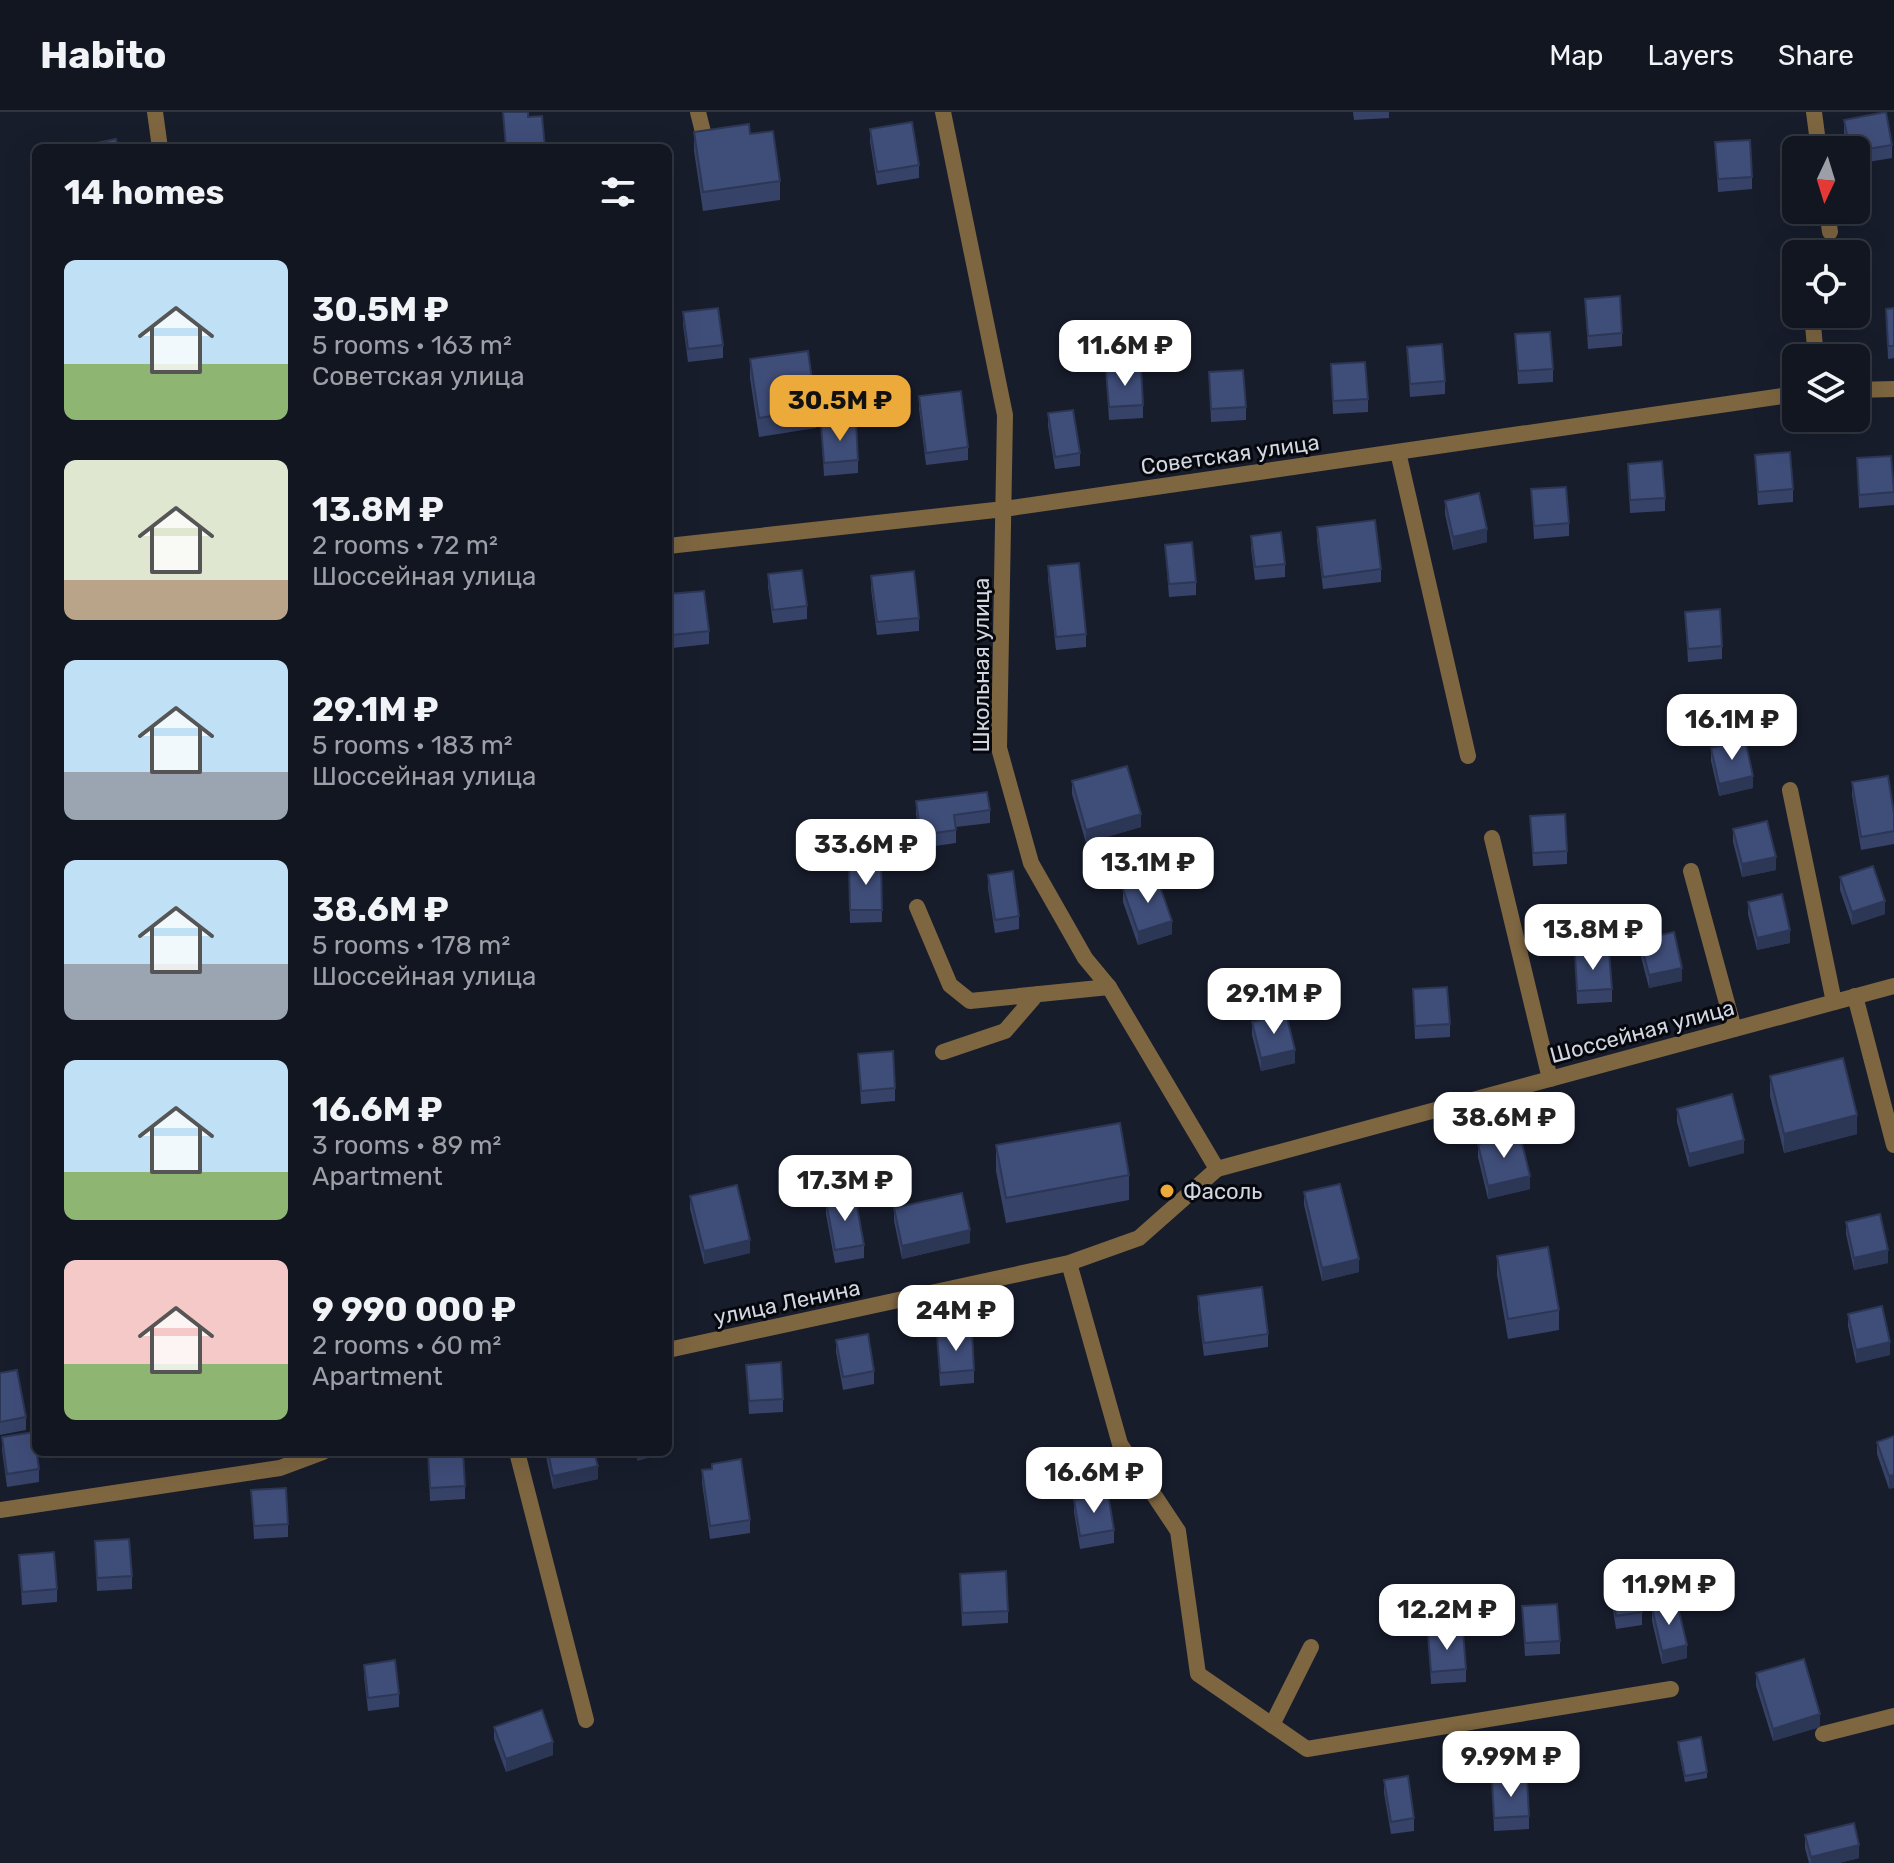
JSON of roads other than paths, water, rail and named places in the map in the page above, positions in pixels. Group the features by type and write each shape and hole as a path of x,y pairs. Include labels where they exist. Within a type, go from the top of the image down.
{"street":[{"path":"155,112 159,144"},
{"path":"698,112 703,132"},
{"name":"Школьная улица","path":"943,112 1005,415 999,748 1031,863 1085,958 1109,987 1217,1169"},
{"path":"1814,112 1817,136"},
{"path":"1829,224 1830,232"},
{"path":"1870,390 1894,389"},
{"name":"Советская улица","path":"672,546 1004,509 1782,396"},
{"path":"1398,452 1468,756"},
{"path":"1790,790 1834,1002"},
{"path":"1492,838 1550,1079"},
{"path":"1691,871 1734,1029"},
{"path":"917,907 950,985 970,1001 1109,987"},
{"name":"Шоссейная улица","path":"1217,1169 1894,986"},
{"path":"943,1052 1005,1031 1037,994"},
{"path":"1855,996 1894,1145"},
{"name":"улица Ленина","path":"672,1349 1069,1263 1139,1238 1217,1169"},
{"path":"1069,1263 1120,1444 1178,1531 1198,1674 1307,1749 1671,1689"},
{"path":"0,1510 280,1468 312,1456"},
{"path":"518,1456 586,1720"},
{"path":"1272,1725 1311,1647"},
{"path":"1823,1734 1894,1716"}],"place":[{"name":"Фасоль","path":"1167,1191"}]}
